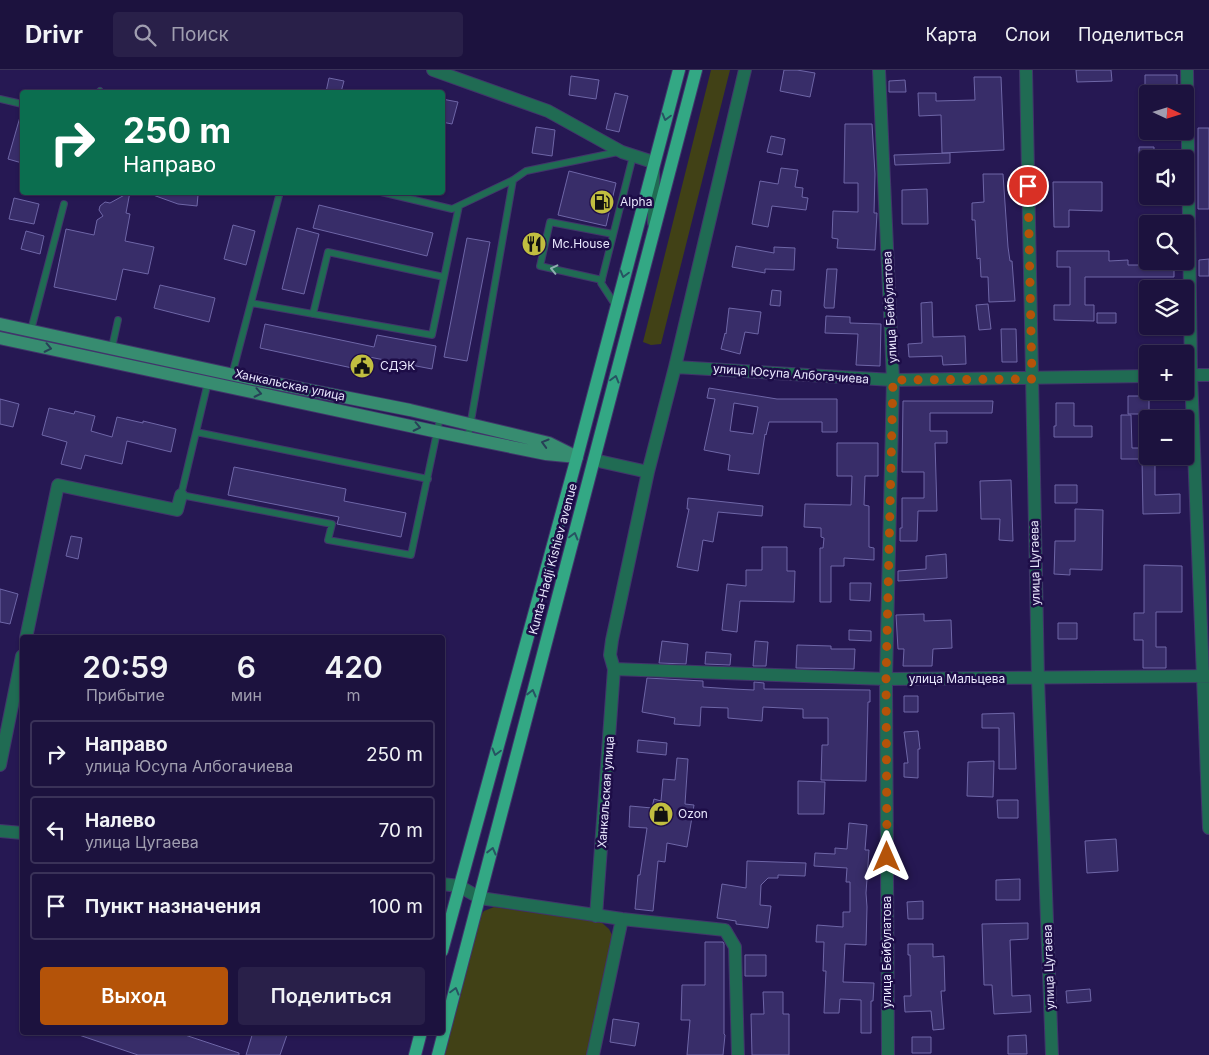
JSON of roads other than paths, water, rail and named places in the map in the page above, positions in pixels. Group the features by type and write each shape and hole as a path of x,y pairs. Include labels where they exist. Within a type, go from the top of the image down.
{"main road":[{"name":"Kunta-Hadji Kishiev avenue","path":"445,939 577,457 653,162 679,70"},
{"name":"Kunta-Hadji Kishiev avenue","path":"445,1029 696,70"},
{"path":"415,1055 420,1035"},
{"name":"Kunta-Hadji Kishiev avenue","path":"438,1055 443,1035"}],"street":[{"path":"433,70 548,111 628,154 653,162 654,230"},
{"path":"614,669 610,655 612,640 648,472 675,367 745,70"},
{"name":"улица Бейбулатова","path":"879,70 893,380 886,679 888,1055"},
{"name":"улица Цугаева","path":"1026,70 1038,679 1052,1055"},
{"path":"1187,70 1188,345"},
{"name":"Ханкальская улица","path":"0,324 471,425 549,444 577,457"},
{"name":"Ханкальская улица","path":"0,338 438,432 546,454 594,460"},
{"name":"улица Юсупа Албогачиева","path":"675,367 893,380 1139,376"},
{"path":"1194,375 1209,375"},
{"path":"1189,400 1206,676 1209,828"},
{"path":"594,460 648,472"},
{"path":"27,635 58,485 177,510 181,495"},
{"path":"0,765 20,666"},
{"name":"Ханкальская улица","path":"596,916 614,669"},
{"name":"улица Мальцева","path":"614,669 886,679 1206,676"},
{"path":"0,831 20,833"},
{"path":"445,884 459,886 480,898 596,916 725,930 735,947 738,1055"},
{"path":"593,1055 622,919"}],"lane":[{"path":"0,100 20,104"},
{"path":"394,195 452,209 513,180 526,171 628,154 614,234 601,283 616,306"},
{"path":"468,438 513,180"},
{"path":"230,387 279,195"},
{"path":"31,330 64,204"},
{"path":"251,303 432,335 459,206"},
{"path":"602,280 540,266 550,222 614,234"},
{"path":"313,314 328,252 444,277"},
{"path":"112,347 118,320"},
{"path":"211,369 181,495 332,524 328,540 411,555 440,418"},
{"path":"196,432 428,479"}],"place":[{"name":"Alpha","path":"602,202"},
{"name":"Mc.House","path":"534,244"},
{"name":"СДЭК","path":"362,366"},
{"name":"Ozon","path":"661,814"}]}
